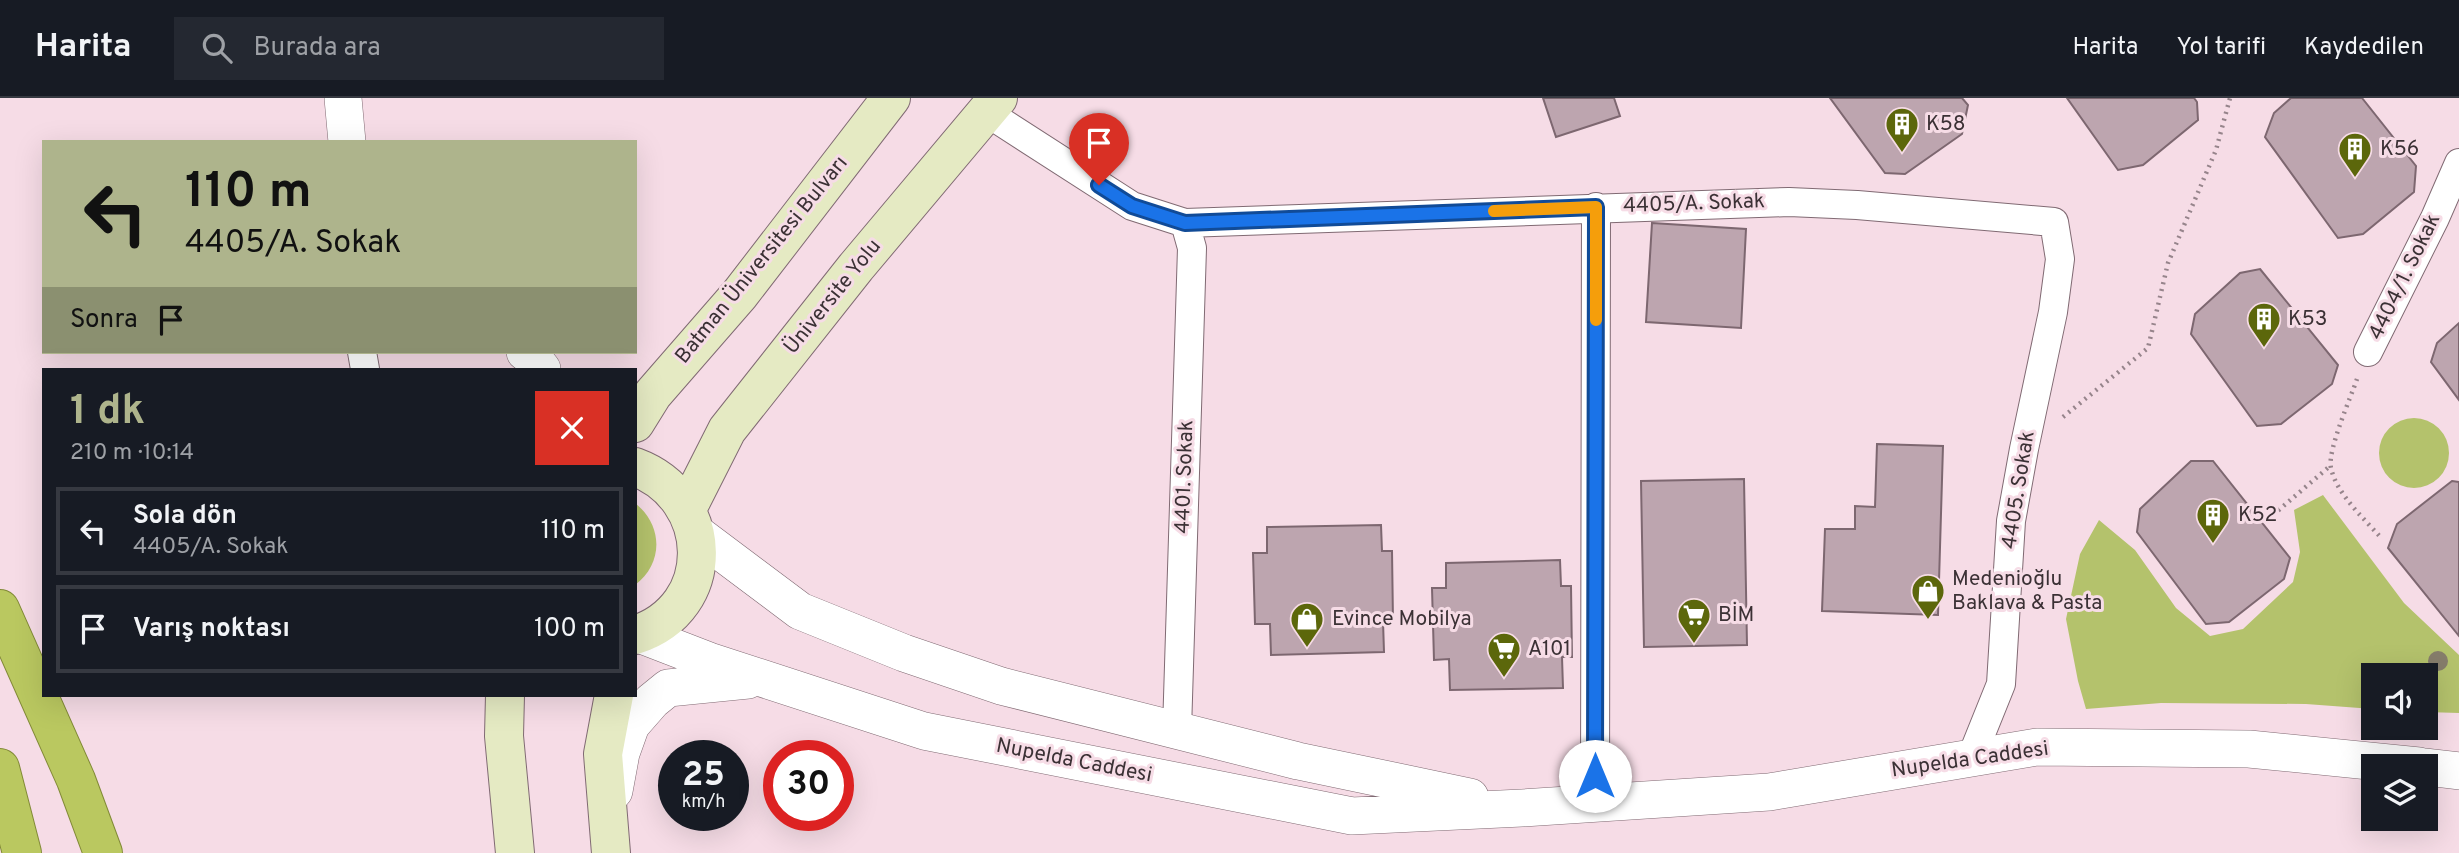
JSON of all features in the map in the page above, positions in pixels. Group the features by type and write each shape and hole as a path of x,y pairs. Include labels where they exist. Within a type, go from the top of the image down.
{"highway":[{"path":"0,609 76,780 103,853"},
{"path":"0,768 22,853"}],"main road":[{"name":"Batman Üniversitesi Bulvarı","path":"637,420 653,394 740,294 891,98"},
{"name":"Üniversite Yolu","path":"692,521 727,430 856,267 992,105"},
{"path":"637,468 650,473 671,488 692,521 697,562 689,589 673,613 650,630 637,635"},
{"path":"505,697 504,736 515,853"},
{"path":"610,838 603,754 614,697"}],"street":[{"path":"342,98 347,140"},
{"name":"4405/A. Sokak","path":"992,105 1132,206 1185,223 1789,202 1857,205 2054,222"},
{"name":"4404/1. Sokak","path":"2368,352 2435,218 2459,163"},
{"path":"1595,803 1596,207"},
{"name":"4405. Sokak","path":"1972,756 2001,684 2011,521 2060,259 2054,222"},
{"name":"4401. Sokak","path":"1177,730 1192,248 1185,223"},
{"path":"528,354 541,368"},
{"name":"Nupelda Caddesi","path":"692,521 800,611 904,653 1000,686 1298,761 1522,808"},
{"name":"Nupelda Caddesi","path":"637,635 924,731 1352,816 1769,792 2037,747 2249,749 2361,760"},
{"path":"610,838 621,753 631,725 652,701 668,688 762,679"},
{"path":"2438,768 2459,771"}],"path":[{"path":"2024,449 2148,348 2168,263 2216,150 2230,98"},
{"path":"2368,352 2338,429 2330,466 2340,489 2382,539"},
{"path":"2273,515 2330,466"}],"green space":[{"path":"2407,418 2421,418 2434,424 2443,433 2449,453 2447,466 2439,478 2421,488 2407,488 2394,482 2385,473 2379,460 2379,446 2385,433 2394,424"},
{"path":"2323,495 2404,603 2459,655 2459,713 2438,712 2438,663 2361,663 2361,708 2306,704 2161,703 2086,709 2066,619 2080,554 2099,520 2135,550 2176,608 2210,636 2243,629 2293,582 2300,552 2294,510"},
{"path":"637,505 651,522 655,533 655,555 644,576 637,583"}],"building":[{"path":"1543,98 1614,98 1620,116 1556,137"},
{"name":"K58","path":"1830,98 1962,98 1968,105 1962,134 1905,174 1885,173"},
{"path":"2067,98 2194,98 2197,102 2198,120 2143,165 2118,170"},
{"name":"K56","path":"2291,98 2362,98 2416,166 2414,192 2363,234 2338,238 2265,137 2274,113"},
{"path":"1652,223 1746,229 1741,328 1646,322"},
{"name":"K53","path":"2260,269 2338,365 2332,384 2281,424 2257,426 2191,334 2195,314 2240,273"},
{"path":"2459,323 2459,400 2431,362 2437,343"},
{"path":"1877,444 1943,446 1938,615 1822,611 1825,529 1855,529 1855,506 1875,507"},
{"name":"K52","path":"2191,461 2213,461 2290,558 2284,579 2229,622 2206,624 2137,532 2140,509"},
{"path":"1744,479 1747,645 1644,647 1641,481"},
{"path":"2452,481 2459,482 2459,636 2388,548 2397,524"},
{"path":"1381,525 1382,551 1392,551 1393,621 1383,621 1384,652 1271,655 1270,624 1255,624 1253,553 1267,553 1267,527"},
{"path":"1560,560 1561,586 1571,586 1572,657 1562,657 1563,688 1450,690 1449,659 1434,660 1432,588 1446,588 1446,563"}],"slow traffic":[{"path":"1494,211 1596,207 1596,320"}],"place":[{"name":"K58","path":"1902,154"},
{"name":"K56","path":"2355,179"},
{"name":"K53","path":"2264,349"},
{"name":"K52","path":"2213,545"},
{"name":"Medenioğlu Baklava & Pasta","path":"1928,621"},
{"name":"BİM","path":"1694,645"},
{"name":"Evince Mobilya","path":"1307,649"},
{"name":"A101","path":"1504,679"}],"route":[{"path":"1099,185 1132,206 1185,223 1596,207 1595,776"}]}
